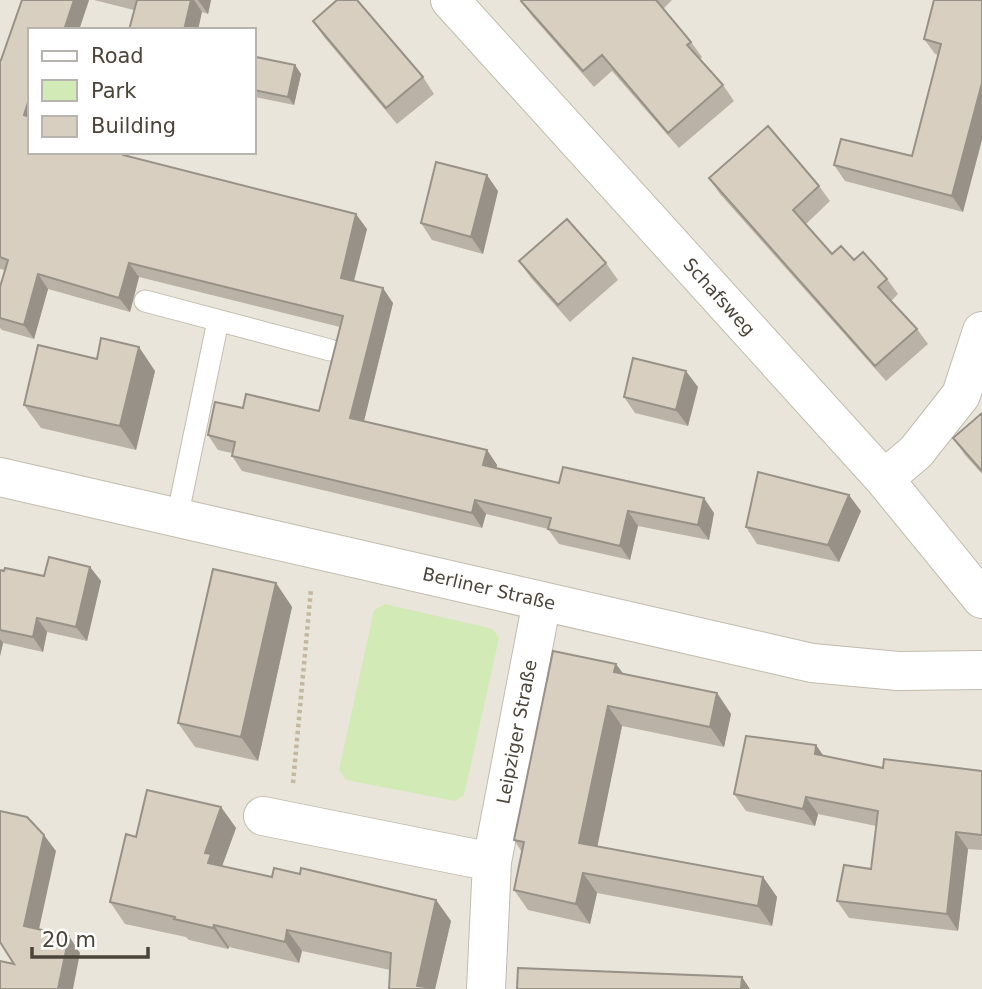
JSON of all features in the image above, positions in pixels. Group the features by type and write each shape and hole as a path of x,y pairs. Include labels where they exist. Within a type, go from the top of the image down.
{"street":[{"name":"Schafsweg","path":"450,0 884,479 982,599"},
{"path":"884,479 916,452 961,395 982,331"},
{"name":"Berliner Straße","path":"0,477 812,663 898,671 982,670"},
{"name":"Leipziger Straße","path":"486,989 492,862 542,601"},
{"path":"276,819 492,862"}],"lane":[{"path":"145,301 330,349"},
{"path":"177,518 218,321"}],"path":[{"path":"276,819 312,585"}],"shaded area":[{"path":"0,0 982,0 982,989 0,989"}],"green space":[{"path":"385,604 493,629 499,638 464,795 455,801 346,780 339,770 374,610"}],"building":[{"path":"22,0 74,0 65,28 28,28 28,102 24,115 28,116 28,154 123,154 356,214 341,278 383,288 350,418 487,450 483,465 559,483 563,467 704,498 698,525 628,511 620,546 548,529 551,518 475,500 472,513 232,456 235,442 208,435 215,402 243,408 246,394 319,411 343,316 129,263 119,298 38,274 24,325 0,318 0,287 8,260 0,257 1,60"},
{"path":"137,0 191,0 184,28 130,28"},
{"path":"337,0 357,0 423,77 386,108 313,21"},
{"path":"522,0 656,0 691,42 687,45 723,85 668,133 602,55 583,71"},
{"path":"934,0 982,0 982,83 952,196 834,165 841,139 912,156 941,44 924,39"},
{"path":"256,57 295,65 288,97 256,90"},
{"path":"768,126 819,186 793,210 832,254 841,246 854,260 863,252 887,279 878,287 917,329 875,366 709,178"},
{"path":"436,162 487,175 471,237 421,223"},
{"path":"567,219 606,263 558,305 519,261"},
{"path":"101,338 139,347 120,426 24,405 38,345 97,359"},
{"path":"633,358 686,371 676,410 624,397"},
{"path":"982,413 982,471 953,438"},
{"path":"758,472 849,495 828,545 746,527"},
{"path":"49,557 90,567 76,627 37,618 33,637 0,630 0,570 4,571 5,568 44,576"},
{"path":"213,569 276,583 241,737 178,723"},
{"path":"553,651 616,664 614,672 717,693 710,727 608,706 579,843 763,877 758,906 583,873 576,904 514,890 524,842 514,840"},
{"path":"746,736 816,745 815,754 883,768 884,759 982,771 982,835 956,832 947,914 837,901 844,865 871,869 878,811 806,797 803,809 734,794"},
{"path":"147,790 221,807 205,853 211,854 208,863 272,877 274,868 300,874 301,868 436,900 417,986 426,989 389,989 391,953 287,930 285,942 214,925 213,928 110,902 126,834 136,837"},
{"path":"0,811 27,817 44,835 24,926 69,936 58,989 0,989 0,961 14,964 0,942"},
{"path":"518,968 742,977 741,989 517,989"}]}
